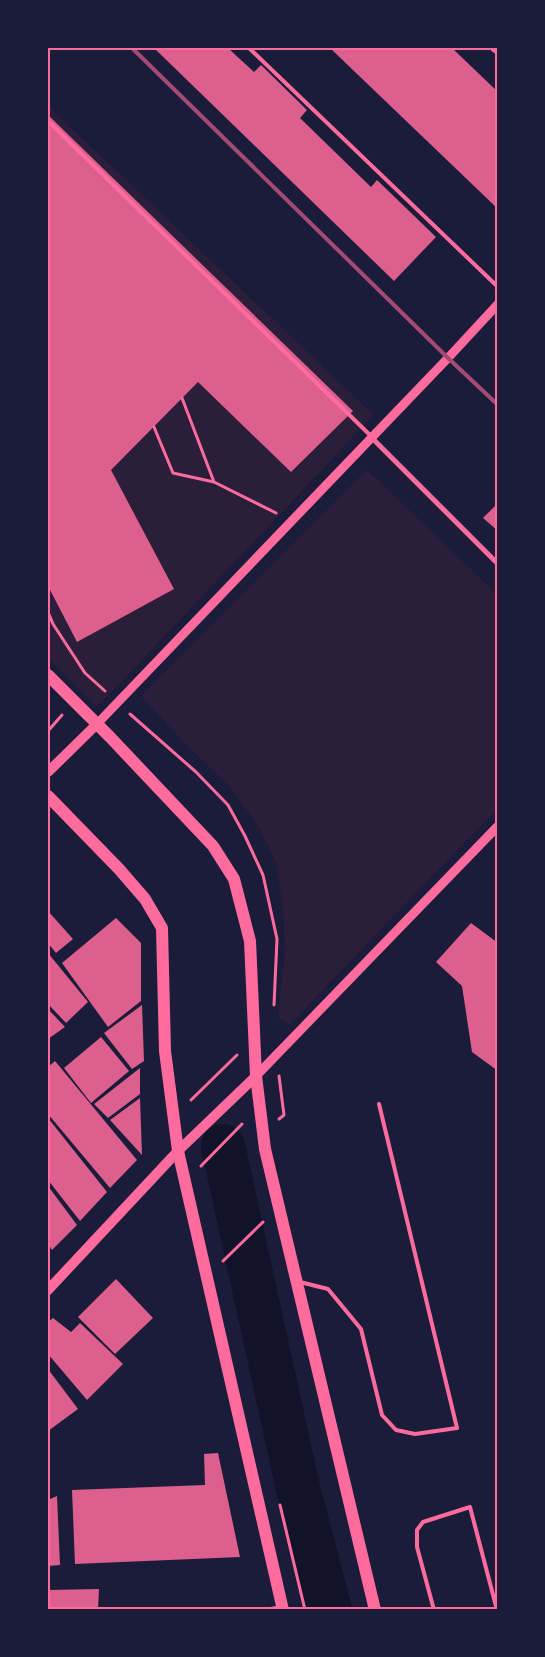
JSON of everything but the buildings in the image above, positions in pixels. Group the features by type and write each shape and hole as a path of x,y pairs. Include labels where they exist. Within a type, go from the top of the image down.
{"main road":[{"path":"48,675 213,846 234,879 250,941 256,1076 265,1149 375,1610"},
{"path":"48,772 97,724"},
{"path":"48,796 146,899 162,928 165,1051 178,1151 282,1608"},
{"path":"48,1290 178,1151 256,1076"}],"street":[{"path":"97,724 498,304"},
{"path":"372,438 498,564"},
{"path":"256,1076 498,826"}],"lane":[{"path":"249,48 498,287"},
{"path":"48,121 372,438"},
{"path":"297,1281 328,1289 361,1329 382,1415 396,1430 415,1434 457,1428 380,1104"},
{"path":"434,1610 417,1547 417,1530 423,1522 470,1507 497,1610"},
{"path":"266,1610 282,1608"}],"path":[{"path":"182,398 214,482"},
{"path":"154,427 173,473 214,482 292,521"},
{"path":"174,1116 255,1038"},
{"path":"184,1183 260,1106"},
{"path":"220,1264 266,1220"}],"shaded area":[{"path":"48,106 374,415 97,707 48,658"},
{"path":"367,470 497,594 497,809 289,1025 278,1017 285,951 283,908 276,862 259,827 229,786 187,746 141,696"}],"waterway":[{"path":"223,1146 297,1484 330,1610"}],"railway":[{"path":"132,48 498,405"}]}
